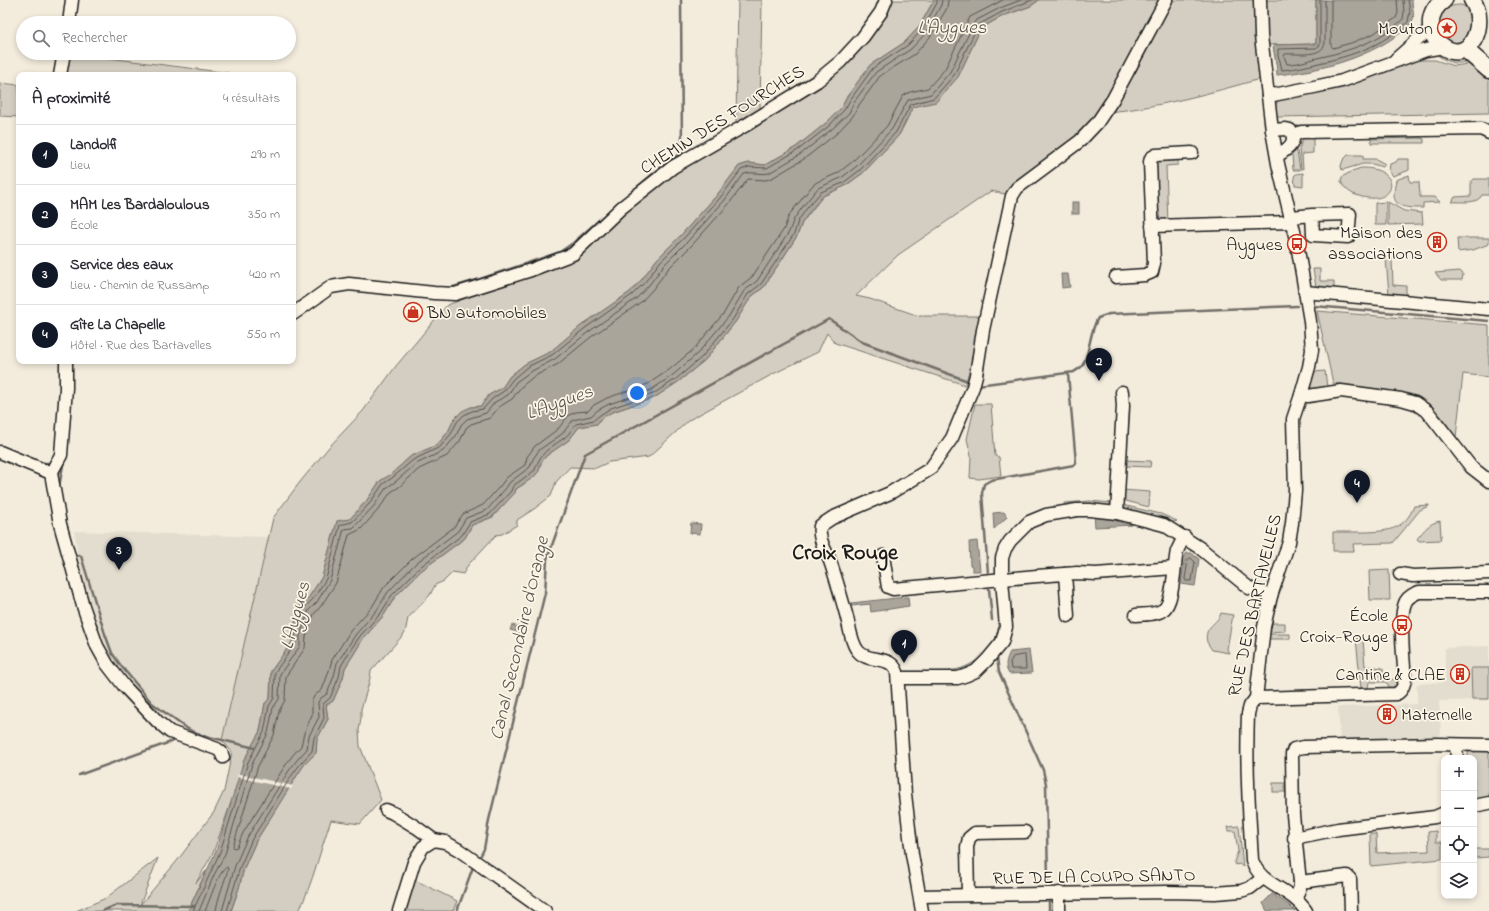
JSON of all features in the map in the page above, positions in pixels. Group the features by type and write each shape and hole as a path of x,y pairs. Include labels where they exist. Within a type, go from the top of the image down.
{"main road":[{"path":"1444,0 1437,5 1430,14 1433,36 1444,47 1450,50 1466,50 1475,45 1482,37 1485,29 1484,16 1479,6 1472,0"},
{"path":"1482,37 1483,45 1489,57"},
{"path":"1466,50 1489,70"}],"street":[{"path":"70,16 72,0"},
{"name":"CHEMIN DES FOURCHES","path":"296,312 331,287 348,284 455,294 531,270 573,254 621,208 673,167 746,125 817,81 840,62 863,37 881,12 886,0"},
{"path":"922,911 912,854 905,794 898,678 896,668 893,664 887,661 865,656 858,652 852,637 836,578 820,539 820,526 832,518 890,493 930,469 952,438 975,381 983,330 1012,196 1017,188 1080,141 1097,123 1113,99 1166,0"},
{"name":"RUE DES BARTAVELLES","path":"1260,0 1261,36 1272,130 1292,220 1312,336 1312,350 1309,367 1293,418 1295,491 1289,542 1271,596 1264,626 1256,698 1250,706 1248,714 1247,784 1252,860 1258,873 1263,878 1296,898 1306,911"},
{"path":"1394,61 1430,14"},
{"path":"1268,96 1314,88 1342,81 1426,50 1444,47"},
{"path":"61,72 63,60"},
{"path":"1272,130 1290,130 1293,136 1290,147 1277,156"},
{"path":"1293,136 1301,132 1433,130 1481,130 1489,132"},
{"path":"1116,277 1145,275 1152,272 1154,263 1150,162 1152,158 1156,155 1192,153"},
{"path":"1152,226 1292,220 1312,215"},
{"path":"1305,292 1489,308"},
{"path":"66,364 66,388 61,455 51,473 60,524 95,640 107,664 129,692 158,722 170,732 217,748 223,756"},
{"path":"1301,395 1308,396 1341,391 1401,399 1415,403 1428,412 1471,467 1489,481"},
{"path":"1117,513 1123,406 1122,392"},
{"path":"0,452 51,473"},
{"path":"898,678 958,678 976,671 988,660 1002,642 1005,632 1002,580 1002,558 1005,548 1029,522 1046,515 1069,511 1090,510 1117,513 1164,525 1185,537 1249,588 1271,596"},
{"path":"1136,615 1155,613 1167,607 1178,549 1185,537"},
{"path":"883,556 888,587 893,589 1065,574 1096,574 1174,568"},
{"path":"1400,574 1413,576 1489,573"},
{"path":"1065,574 1068,616"},
{"path":"1256,698 1396,694 1400,692 1405,680 1402,617 1406,602 1419,592 1489,592"},
{"path":"1296,898 1300,887 1300,882 1294,838 1292,754 1294,748 1386,745 1489,745"},
{"path":"1456,745 1457,755"},
{"path":"1477,805 1489,803"},
{"path":"386,810 434,840 445,842 459,850 545,911"},
{"path":"1294,838 1338,829 1435,817 1441,814"},
{"path":"968,895 967,847 969,838 975,833 1025,832"},
{"path":"399,911 414,862 423,846 434,840"},
{"path":"1300,882 1347,876 1350,879 1351,911"},
{"name":"RUE DE LA COUPO SANTO","path":"920,896 1059,893 1207,893 1241,891 1250,888 1263,878"},
{"path":"1059,893 1059,911"}],"shaded area":[{"path":"738,0 762,0 760,111 736,122"},
{"path":"890,0 934,0 919,27 905,42 870,65 846,98 842,107 826,123 796,147 765,165 749,163 739,166 717,195 657,259 630,292 582,325 550,352 525,364 510,376 502,388 489,395 481,406 471,407 454,419 448,432 437,445 411,456 390,475 380,481 367,500 350,519 337,521 322,577 309,597 301,605 291,635 292,642 271,671 270,698 265,703 260,731 244,760 237,786 213,853 196,883 206,871 188,911 76,911 106,898 158,858 140,905 177,861 214,812 224,791 232,752 222,740 273,518 329,447 363,411 396,366 447,305 578,258 624,212 675,172 827,79"},
{"path":"1039,0 1161,0 1108,99 1079,136 1005,194 991,191 898,255 856,296 870,299 919,316 985,316 965,385 835,343 827,333 818,352 773,374 689,420 649,457 609,462 596,468 570,467 556,482 551,496 517,520 517,525 502,534 496,535 468,565 463,574 453,572 444,581 435,585 430,595 408,618 405,633 371,671 361,709 359,730 360,746 381,800 360,824 331,820 312,878 299,911 231,911 244,868 256,841 304,765 316,753 317,739 328,719 326,705 333,701 343,678 345,668 363,639 384,615 395,597 422,570 465,538 472,525 493,517 516,489 539,471 541,463 546,456 569,440 579,427 597,424 602,418 612,412 654,398 678,382 705,360 736,321 751,297 764,287 797,236 802,223 823,196 845,186 863,173 899,135 913,107 958,77 981,28 1003,16 1031,6"},
{"path":"1173,0 1258,0 1260,79 1166,103 1109,112 1135,73"},
{"path":"1262,0 1316,0 1316,44 1264,45"},
{"path":"1455,5 1466,7 1473,14 1470,36 1461,41 1452,42 1446,39 1446,34 1438,28 1440,18 1441,14 1447,8"},
{"path":"1437,51 1468,60 1459,63 1451,62 1435,53"},
{"path":"67,60 124,60 221,72 65,72"},
{"path":"1414,60 1435,60 1454,66 1475,63 1489,78 1489,113 1278,117 1276,115 1275,106 1280,98 1342,86 1386,72"},
{"path":"0,83 16,85 16,117 0,116"},
{"path":"1303,138 1313,138 1313,153 1302,154 1303,169 1301,169 1299,149"},
{"path":"1371,139 1424,139 1424,143 1371,143"},
{"path":"1297,151 1300,170 1293,170 1292,154"},
{"path":"1348,155 1363,155 1363,159 1376,159 1385,164 1383,167 1372,164 1363,164 1342,170 1341,166 1343,160"},
{"path":"1178,158 1178,165 1166,166 1168,224 1157,220 1153,165 1156,161"},
{"path":"1398,159 1409,159 1409,170 1393,176 1389,171 1390,164 1396,162"},
{"path":"1361,168 1375,169 1384,174 1389,180 1391,186 1388,192 1382,197 1372,198 1359,196 1348,191 1341,181 1342,177"},
{"path":"1303,173 1303,186 1295,185 1294,176 1296,174"},
{"path":"1409,175 1410,182 1419,182 1420,197 1435,197 1440,202 1423,203 1423,208 1405,207 1397,203 1394,195 1396,180"},
{"path":"1473,179 1489,179 1489,195 1482,195 1477,200 1469,202 1452,202 1455,197 1471,196 1471,181"},
{"path":"1386,202 1386,225 1375,225 1375,203"},
{"path":"1388,202 1404,211 1422,213 1423,224 1388,225"},
{"path":"1457,238 1489,238 1489,244 1473,250 1458,252"},
{"path":"1392,258 1393,285 1406,286 1406,297 1389,294 1386,259"},
{"path":"1313,269 1320,269 1320,281 1334,281 1334,289 1316,287"},
{"path":"1460,271 1463,274 1462,280 1441,280 1435,273"},
{"path":"1317,311 1489,325 1489,377 1463,374 1456,437 1441,416 1421,399 1398,392 1333,383"},
{"path":"1325,371 1327,387 1311,388 1310,385 1314,372"},
{"path":"975,404 991,404 995,456 999,457 1001,476 979,479 970,478 971,456 967,439"},
{"path":"1123,460 1151,461 1150,467 1125,466"},
{"path":"1122,490 1150,492 1149,507 1122,500"},
{"path":"1090,501 1112,503 1106,507 1065,508 1064,503"},
{"path":"1122,505 1161,514 1177,521 1169,523 1124,509"},
{"path":"1429,505 1420,510 1393,543 1353,544 1354,551 1333,551 1333,532 1383,531 1396,527 1406,520 1414,506"},
{"path":"1440,521 1440,540 1419,541 1417,539 1430,525"},
{"path":"74,531 269,537 222,740 196,735 174,723 135,692 107,652 76,563 77,547"},
{"path":"1389,570 1390,600 1370,600 1369,571"},
{"path":"1221,613 1233,615 1227,649 1229,653 1212,650 1206,637 1207,632"},
{"path":"1272,623 1285,623 1285,631 1270,632"},
{"path":"998,630 1002,630 1001,635 976,666 950,674 950,670 965,667 980,658 992,644"},
{"path":"1270,634 1290,634 1290,639 1269,639"},
{"path":"1356,638 1363,639 1365,666 1383,668 1384,680 1397,679 1397,684 1390,688 1386,682 1369,682 1368,688 1361,689"},
{"path":"1489,646 1489,700 1439,701 1441,733 1437,739 1340,742 1338,707 1417,704 1417,684 1445,682 1445,648"},
{"path":"1471,668 1489,668 1489,699 1472,699"},
{"path":"1489,751 1489,797 1477,799 1477,755 1468,755 1468,752"},
{"path":"1273,783 1285,783 1285,792 1273,792"},
{"path":"1239,826 1243,867 1239,864 1236,865 1234,862 1238,851 1235,831 1229,831 1228,827"},
{"path":"1436,831 1436,842 1441,842 1441,859 1371,866 1370,834 1376,834 1377,853 1429,851 1428,832"},
{"path":"1477,849 1489,849 1489,857 1477,858"},
{"path":"413,879 457,901 453,911 402,911"}],"water":[{"name":"L'Aygues","path":"934,0 1039,0 1031,6 1003,16 981,28 958,77 936,102 913,107 899,135 863,173 845,186 823,196 802,223 797,236 764,287 751,297 736,321 705,360 678,382 654,398 612,412 602,418 597,424 579,427 569,440 546,456 541,463 539,471 534,477 516,489 515,493 492,517 472,525 465,538 422,570 395,597 384,615 363,639 345,668 343,678 333,701 326,705 328,719 317,739 316,753 304,765 256,841 244,868 231,911 188,911 216,851 244,760 260,731 265,703 270,698 271,671 292,642 291,635 301,605 309,597 322,577 337,521 350,519 367,500 380,481 390,475 411,456 437,445 448,432 454,419 462,411 471,407 481,406 489,395 502,388 510,376 525,364 550,352 582,325 630,292 657,259 717,195 739,166 749,163 765,165 796,147 826,123 842,107 846,98 870,65 905,42 919,27"},
{"path":"1316,0 1412,0 1413,18 1410,25 1399,34 1386,43 1357,57 1325,67 1277,75 1273,45 1316,44"},
{"path":"1072,202 1079,202 1079,214 1072,214"},
{"path":"1061,274 1068,274 1070,287 1062,288"},
{"path":"1004,512 1007,517 994,529 993,513"},
{"path":"1094,515 1116,518 1116,521 1132,525 1095,527"},
{"path":"691,523 701,524 700,534 690,533"},
{"path":"977,541 980,571 972,571 972,566 970,565 969,542"},
{"path":"1187,553 1191,553 1199,559 1195,586 1181,584 1185,555"},
{"path":"908,597 909,606 871,612 870,604 852,606 851,603"},
{"path":"512,625 524,630 521,633 510,630"},
{"path":"1029,650 1032,673 1009,674 1006,668 1006,663 1010,652"},
{"path":"1272,894 1289,905 1295,911 1267,911 1263,903"}],"pier":[{"path":"238,774 293,786 291,789 237,777"}],"waterway":[{"path":"629,194 682,152 681,0"},
{"path":"442,287 450,288 560,252 573,243 606,214"},
{"name":"Canal Secondaire d'Orange","path":"978,385 1074,372 1081,367 1085,361 1093,330 1098,318 1109,314 1297,306"},
{"name":"Canal Secondaire d'Orange","path":"1314,306 1489,321"},
{"name":"Canal Secondaire d'Orange","path":"481,855 484,849 489,820 545,593 547,559 585,454 829,319 862,342 968,381"},
{"path":"988,573 982,493 984,484 991,480 1074,465 1076,463 1068,374"},
{"path":"59,487 64,460"},
{"path":"41,463 52,464"},
{"path":"65,521 67,527"},
{"path":"78,555 81,556 112,653 152,703 183,726 197,734 255,748"},
{"path":"989,589 992,620"},
{"path":"997,658 999,672 1043,770 1046,784 1048,880"},
{"path":"79,775 173,741"},
{"name":"Canal Secondaire d'Orange","path":"457,911 473,867"},
{"path":"1049,899 1049,911"},
{"path":"102,911 117,905 194,906"}],"place":[{"name":"Mouton","path":"1447,28"},
{"name":"Maison des associations","path":"1437,242"},
{"name":"Aygues","path":"1297,244"},
{"name":"BN automobiles","path":"413,312"},
{"name":"MAM Les Bardaloulous","path":"1099,381"},
{"name":"Gîte La Chapelle","path":"1357,503"},
{"name":"Service des eaux","path":"119,570"},
{"name":"École Croix-Rouge","path":"1402,625"},
{"name":"Landolfi","path":"904,663"},
{"name":"Cantine & CLAE","path":"1460,674"},
{"name":"Maternelle","path":"1387,714"}],"district":[{"name":"Croix Rouge","path":"845,551"}]}
